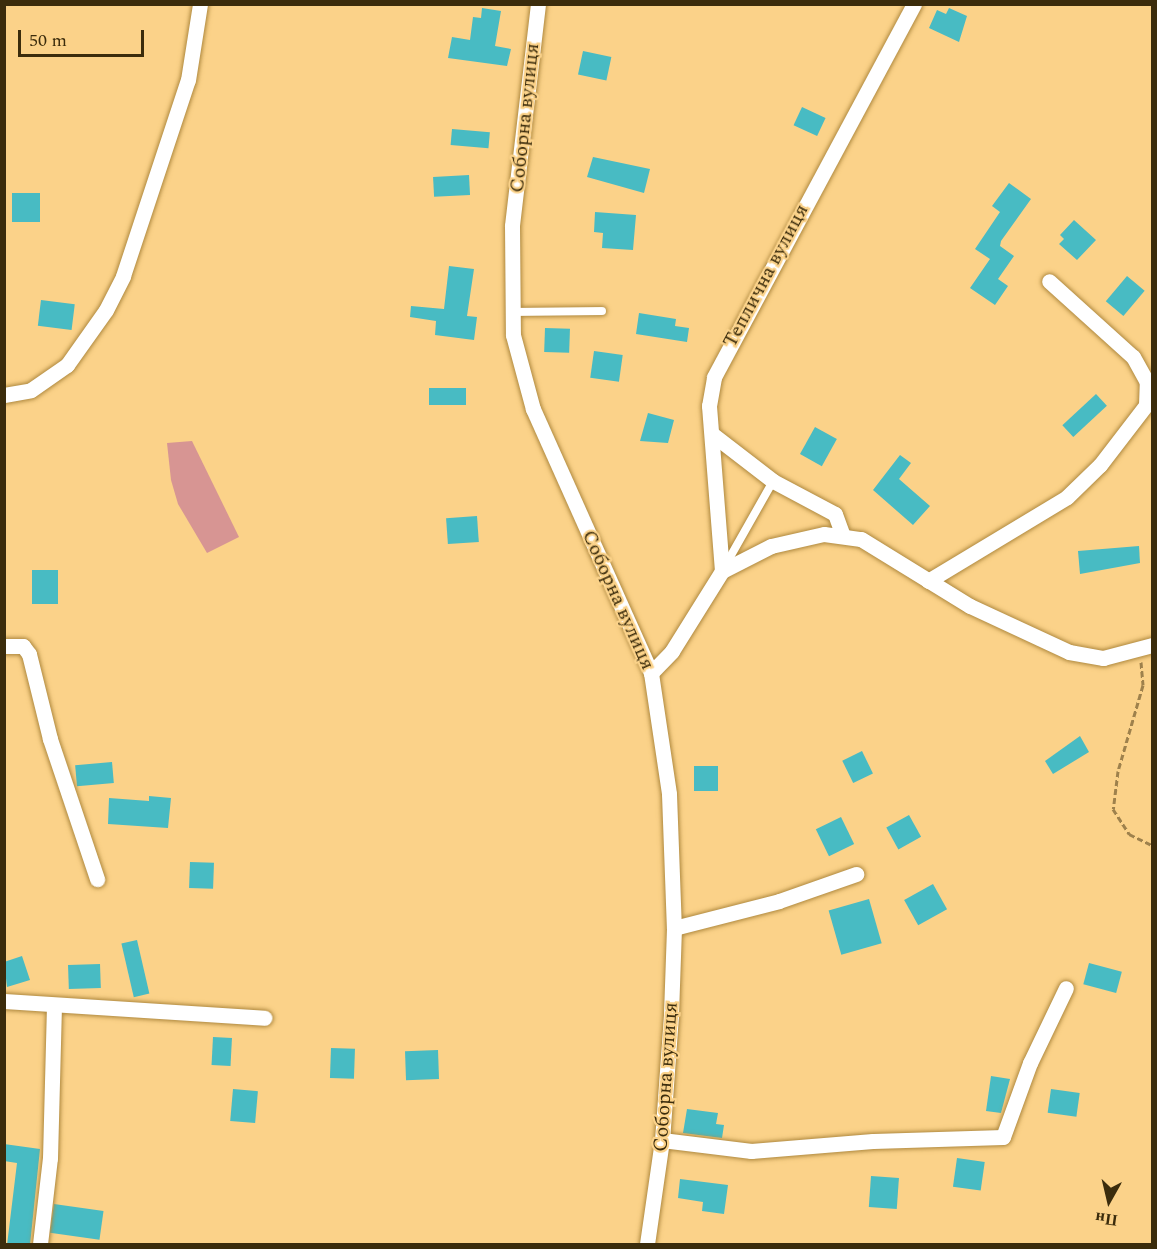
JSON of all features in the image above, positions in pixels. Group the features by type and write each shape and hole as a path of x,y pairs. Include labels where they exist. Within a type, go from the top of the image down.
{"street":[{"path":"4,395 31,390 67,364 84,346 114,293 188,80 200,4"},
{"name":"Соборна вулиця","path":"538,4 513,226 511,312 517,359 533,409 651,673 669,795 674,927 662,1140 647,1245"},
{"name":"Теплична вулиця","path":"722,572 711,389 723,357 914,4"},
{"path":"928,581 1067,497 1100,465 1146,405 1148,382 1133,357 1049,281"},
{"path":"712,435 773,481 835,514 842,533"},
{"path":"651,673 672,651 722,572 771,546 842,533 869,543 928,581 1002,623 1069,652 1103,658 1146,648"},
{"path":"4,646 24,646 29,654 50,739 98,879"},
{"path":"674,927 779,902 856,874"},
{"path":"662,1140 751,1151 873,1141 1003,1137 1030,1063 1066,988"},
{"path":"4,1001 264,1018"},
{"path":"40,1245 50,1158 54,1006"}],"lane":[{"path":"511,312 602,311"},
{"path":"722,572 773,481"}],"path":[{"path":"1146,648 1143,686 1118,771 1113,809 1129,834 1152,844"}],"shaded area":[{"path":"192,441 239,537 207,553 178,504 171,480 167,443"}],"building":[{"path":"482,8 501,11 495,46 511,49 507,66 448,58 452,37 470,40 473,17 481,18"},
{"path":"949,8 967,16 959,42 929,28 937,10 946,14"},
{"path":"583,51 611,57 606,81 578,74"},
{"path":"802,107 826,118 817,136 794,125"},
{"path":"452,129 490,132 488,148 451,145"},
{"path":"593,157 650,169 644,193 587,177"},
{"path":"469,175 470,195 434,197 433,177"},
{"path":"1009,183 1031,199 1001,241 1000,246 1014,256 998,279 1008,286 995,305 970,288 990,259 975,249 1000,212 992,206"},
{"path":"12,193 40,193 40,222 12,222"},
{"path":"595,212 636,215 633,250 602,248 603,233 594,232"},
{"path":"1074,220 1096,240 1077,260 1059,244 1064,239 1060,235"},
{"path":"449,266 474,269 467,316 477,317 474,340 435,335 436,321 410,317 411,306 444,309"},
{"path":"1127,276 1145,291 1123,316 1106,301"},
{"path":"41,300 75,304 72,330 38,326"},
{"path":"639,313 676,319 675,326 689,328 687,342 636,334"},
{"path":"545,328 570,329 569,353 544,352"},
{"path":"594,351 623,355 619,382 590,378"},
{"path":"429,388 466,388 466,405 429,405"},
{"path":"1096,394 1107,406 1073,437 1062,425"},
{"path":"648,413 674,420 668,443 640,441"},
{"path":"815,427 837,439 822,466 800,454"},
{"path":"900,455 911,463 899,479 930,506 913,525 873,490"},
{"path":"477,516 479,542 448,544 446,518"},
{"path":"1139,546 1140,563 1080,574 1078,551"},
{"path":"32,570 58,570 58,604 32,604"},
{"path":"1080,736 1089,752 1053,774 1045,761"},
{"path":"862,751 873,773 853,783 842,761"},
{"path":"112,762 114,783 77,786 75,765"},
{"path":"694,766 718,766 718,791 694,791"},
{"path":"149,796 171,798 168,828 108,824 109,798 149,801"},
{"path":"909,815 921,837 898,849 886,828"},
{"path":"841,817 854,844 829,856 816,829"},
{"path":"190,862 214,863 213,889 189,888"},
{"path":"933,884 947,909 918,925 904,900"},
{"path":"869,899 882,943 841,955 829,911"},
{"path":"137,940 149,994 134,997 121,944"},
{"path":"22,956 30,980 7,987 4,962"},
{"path":"1089,963 1122,972 1116,993 1083,984"},
{"path":"100,964 101,988 69,989 68,965"},
{"path":"213,1037 232,1038 231,1066 212,1065"},
{"path":"331,1048 355,1049 354,1079 330,1078"},
{"path":"438,1050 439,1079 406,1080 405,1051"},
{"path":"991,1076 1010,1079 1001,1113 986,1111"},
{"path":"233,1089 258,1091 255,1123 230,1121"},
{"path":"1051,1089 1080,1093 1076,1117 1048,1113"},
{"path":"687,1109 718,1113 716,1124 724,1125 722,1138 683,1133"},
{"path":"4,1144 40,1149 30,1245 7,1245 17,1163 4,1161"},
{"path":"957,1158 985,1162 981,1191 953,1187"},
{"path":"871,1176 899,1178 897,1209 869,1207"},
{"path":"680,1179 728,1185 724,1214 702,1211 703,1202 678,1198"},
{"path":"54,1204 104,1211 99,1240 50,1233"}]}
